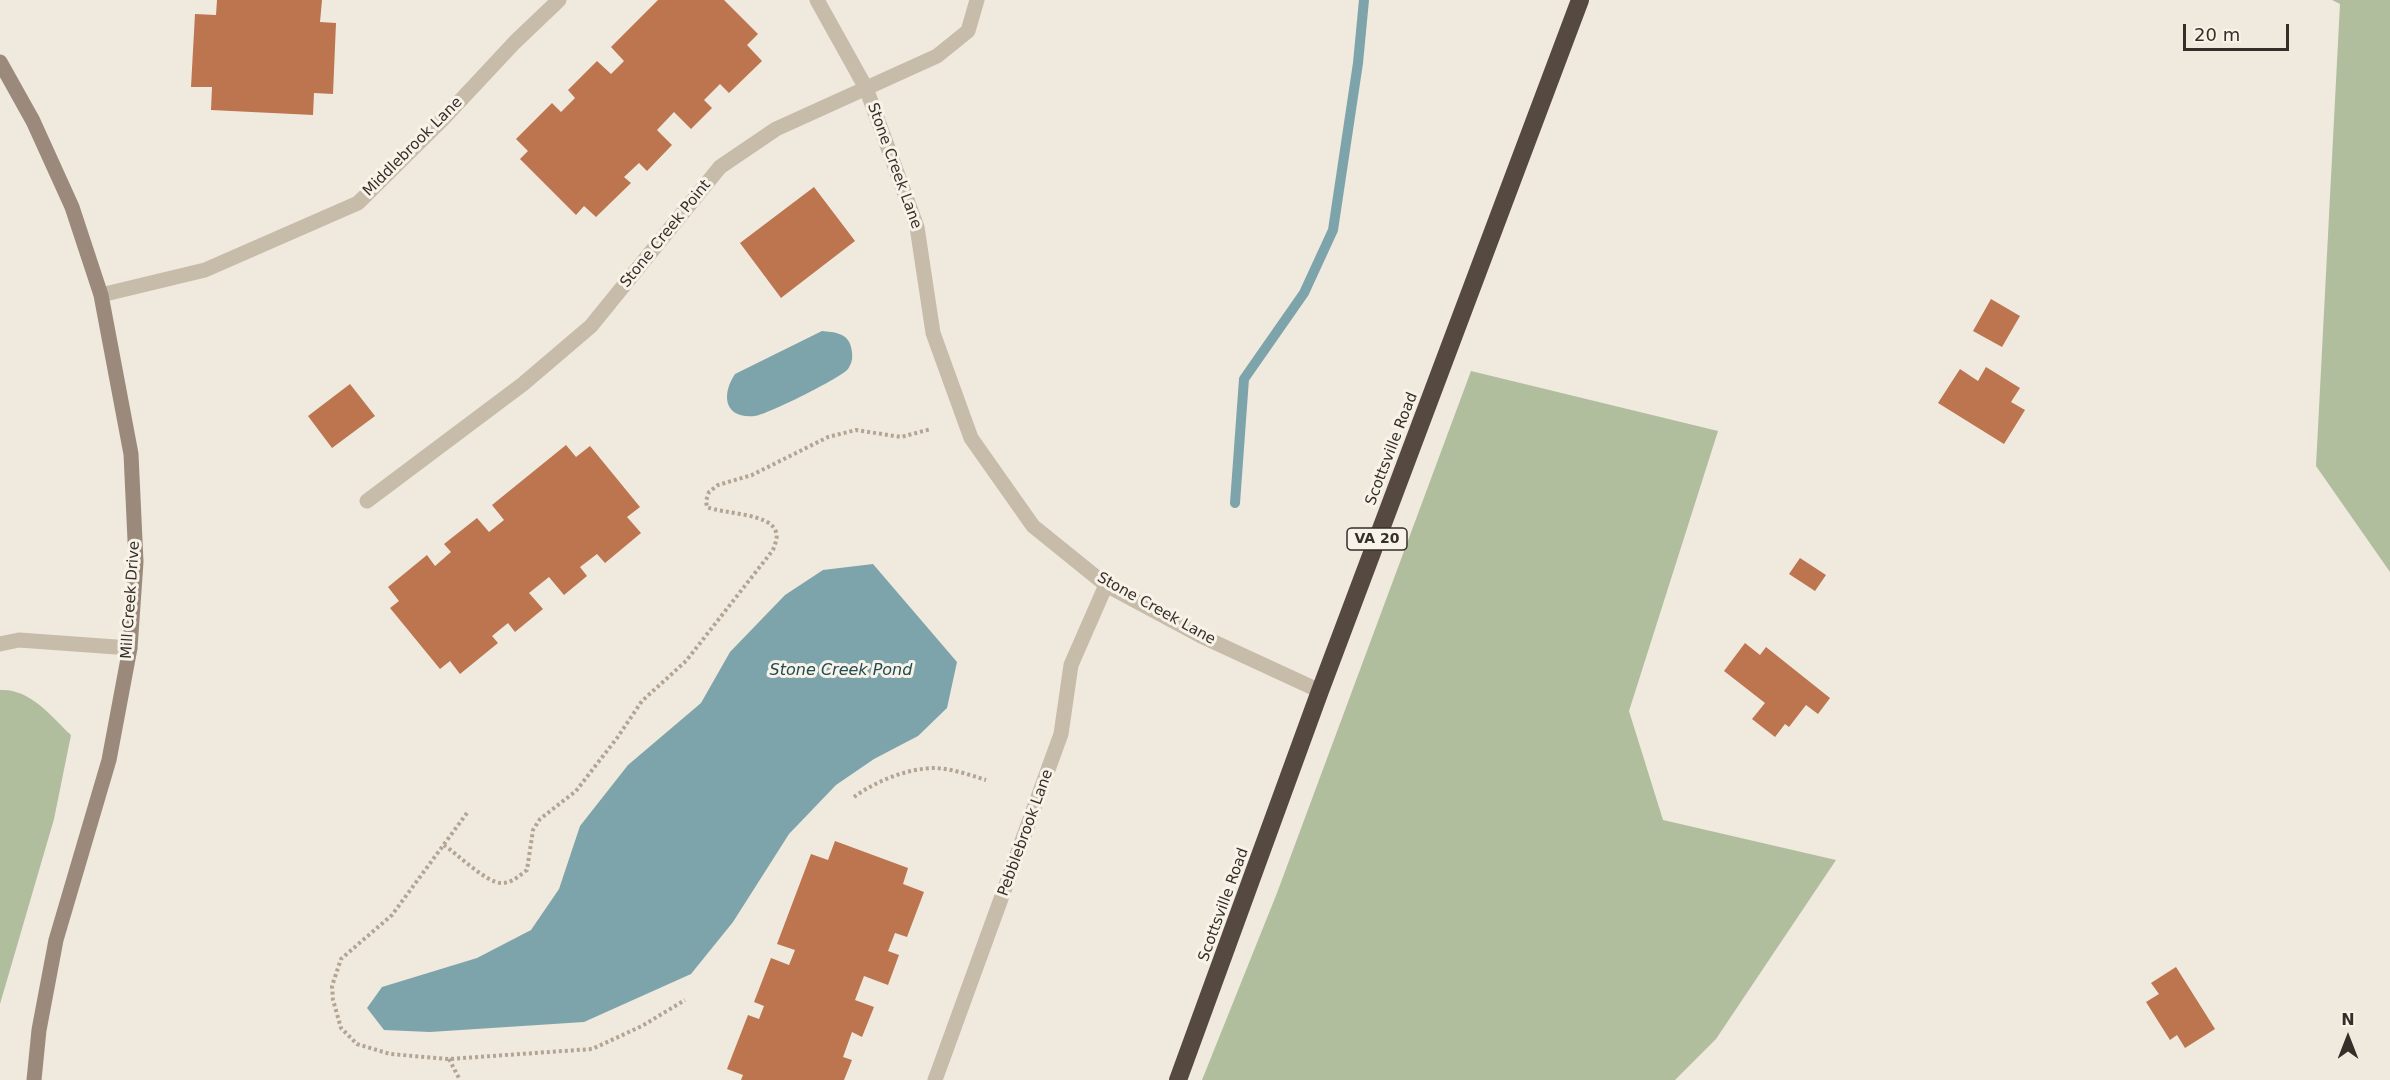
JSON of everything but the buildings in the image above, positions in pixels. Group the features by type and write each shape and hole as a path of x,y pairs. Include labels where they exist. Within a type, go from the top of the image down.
{"highway":[{"name":"Scottsville Road","path":"1178,1080 1320,691 1580,0"}],"street":[{"name":"Middlebrook Lane","path":"101,295 205,270 358,203 559,0"},
{"name":"Stone Creek Lane","path":"817,0 866,88 917,227 933,333 971,438 1033,526 1106,585 1201,636 1320,691"},
{"name":"Stone Creek Point","path":"367,501 523,384 591,326 720,167 776,129 937,56 968,31 977,0"},
{"name":"Mill Creek Drive","path":"0,62 33,120 72,207 101,295 131,454 136,562 130,648 109,760 56,940 39,1030 34,1080"},
{"name":"Pebblebrook Lane","path":"935,1080 1061,734 1071,665 1106,585"},
{"path":"0,644 19,640 130,648"}],"path":[{"path":"444,845 493,883 504,883 516,879 527,870 533,830 540,819 576,791 642,701 686,661 773,550 777,537 776,529 770,523 760,518 707,507 709,492 718,485 752,475 828,437 856,430 901,437 930,429"},
{"path":"854,797 868,787 907,772 936,768 963,772 986,780"},
{"path":"467,813 392,915 341,959 332,986 333,1000 341,1028 357,1044 390,1054 449,1059 592,1048 642,1026 685,1000"},
{"path":"449,1059 460,1080"}],"green space":[{"path":"2332,0 2390,0 2390,572 2316,466 2340,4"},
{"path":"1471,371 1718,431 1629,711 1663,820 1836,860 1716,1039 1675,1080 1202,1080 1277,893"},
{"path":"0,690 11,691 31,699 71,735 54,819 0,1004"}],"water":[{"path":"822,331 840,334 847,339 852,350 851,364 848,369 818,388 762,414 745,416 731,410 727,397 735,374"},
{"name":"Stone Creek Pond","path":"873,564 957,662 947,708 918,736 874,759 836,785 789,834 733,922 691,974 584,1022 430,1032 384,1030 367,1008 382,987 477,958 531,930 559,889 580,826 628,765 701,703 730,652 785,595 823,570"}],"waterway":[{"path":"1235,503 1244,379 1304,293 1333,230 1358,63 1364,0"}]}
